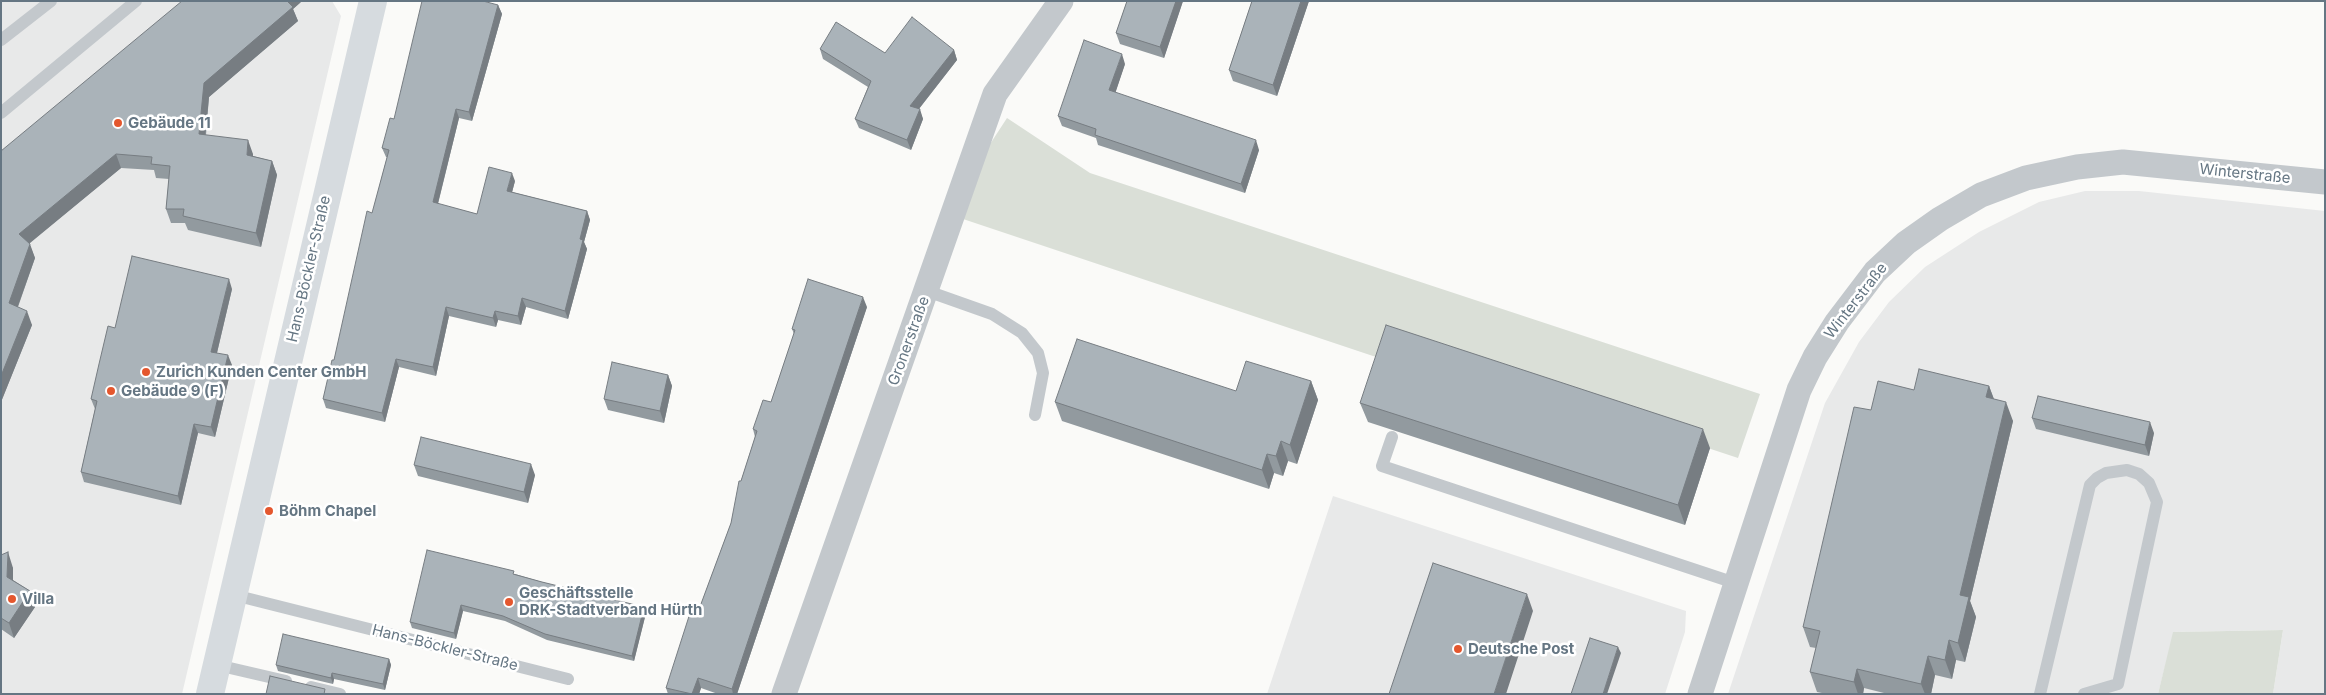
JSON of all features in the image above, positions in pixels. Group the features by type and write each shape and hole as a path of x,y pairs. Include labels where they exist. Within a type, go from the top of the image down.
{"street":[{"name":"Hans-Böckler-Straße","path":"210,694 373,1"},
{"name":"Gronerstraße","path":"784,694 996,94 1061,1"},
{"name":"Winterstraße","path":"1700,694 1799,390 1837,322 1875,272 1906,243 1940,219 1981,195 2026,178 2077,167 2123,162 2325,182"}],"lane":[{"path":"1,40 51,1"},
{"path":"1,113 136,1"},
{"path":"927,291 992,314 1022,333 1038,353 1043,373 1035,415"},
{"path":"1392,437 1382,466 1735,583"},
{"path":"2040,694 2090,485 2106,473 2127,470 2139,474 2149,482 2157,502 2118,684 2084,694"},
{"name":"Hans-Böckler-Straße","path":"234,595 568,679"},
{"path":"217,665 340,694"}],"shaded area":[{"path":"1,1 332,1 341,16 182,694 1,694"},
{"path":"1007,118 1090,173 1760,394 1738,458 1381,340 1376,357 960,218 979,161"},
{"path":"2085,191 2139,191 2325,211 2325,694 2273,694 2283,630 2174,632 2158,694 1728,694 1825,403 1859,342 1889,302 1925,267 1979,232 2039,202"},
{"path":"1333,496 1686,611 1685,632 1665,694 1267,694"},
{"path":"2283,630 2273,694 2158,694 2173,632"}],"building":[{"name":"Gebäude 11","path":"182,1 287,1 293,7 204,83 199,134 248,140 247,155 272,161 256,233 183,216 184,209 166,209 170,166 151,164 152,157 116,154 19,234 30,244 9,303 27,311 1,376 1,151"},
{"path":"422,1 483,1 498,5 469,112 456,109 433,202 477,214 489,167 512,173 507,191 587,211 580,239 583,240 565,311 522,298 518,316 495,311 493,318 446,307 433,367 396,359 382,413 323,399 332,360 334,360 367,211 372,213 389,150 382,148 390,118 394,119"},
{"path":"1127,1 1176,1 1160,47 1116,33"},
{"path":"1252,1 1301,1 1273,85 1229,70"},
{"path":"912,17 954,50 910,106 920,109 907,140 855,119 871,81 820,49 836,22 885,53"},
{"path":"1084,40 1122,54 1109,90 1256,140 1241,184 1095,135 1096,129 1058,116"},
{"name":"Gebäude 9 (F)","path":"132,256 229,279 211,352 228,355 211,427 194,424 178,496 81,472 97,401 91,399 99,364 108,326 115,328"},
{"path":"808,279 863,297 732,689 698,678 692,694 666,688 691,610 698,612 731,523 739,481 741,481 757,431 753,429 763,400 771,402 795,330 792,329"},
{"path":"1386,325 1703,429 1678,505 1360,403"},
{"path":"1077,339 1236,391 1246,361 1311,381 1290,445 1281,441 1276,456 1267,454 1262,470 1055,402"},
{"path":"612,362 668,375 660,411 604,399"},
{"path":"1919,369 1989,386 1986,397 2006,402 1960,595 1969,597 1958,643 1949,640 1945,660 1928,656 1921,684 1857,669 1854,682 1810,672 1820,631 1803,627 1854,407 1871,410 1878,381 1914,390"},
{"path":"2038,396 2150,422 2145,445 2032,418"},
{"path":"421,437 531,464 524,492 414,465"},
{"name":"Geschäftsstelle DRK-Stadtverband Hürth","path":"427,550 514,571 513,574 644,607 632,656 545,634 503,616 461,605 454,633 410,622"},
{"path":"8,552 7,577 30,591 9,623 1,618 1,555"},
{"name":"Deutsche Post","path":"1433,563 1527,594 1494,694 1389,694"},
{"path":"283,634 389,659 383,684 332,673 331,678 276,665"},
{"path":"1590,638 1618,647 1603,694 1571,694"},
{"path":"270,676 325,689 324,694 266,694"}],"place":[{"name":"Gebäude 11","path":"118,123"},
{"name":"Zurich Kunden Center GmbH","path":"146,372"},
{"name":"Gebäude 9 (F)","path":"111,391"},
{"name":"Böhm Chapel","path":"269,511"},
{"name":"Villa","path":"12,599"},
{"name":"Geschäftsstelle DRK-Stadtverband Hürth","path":"509,602"},
{"name":"Deutsche Post","path":"1458,649"}]}
